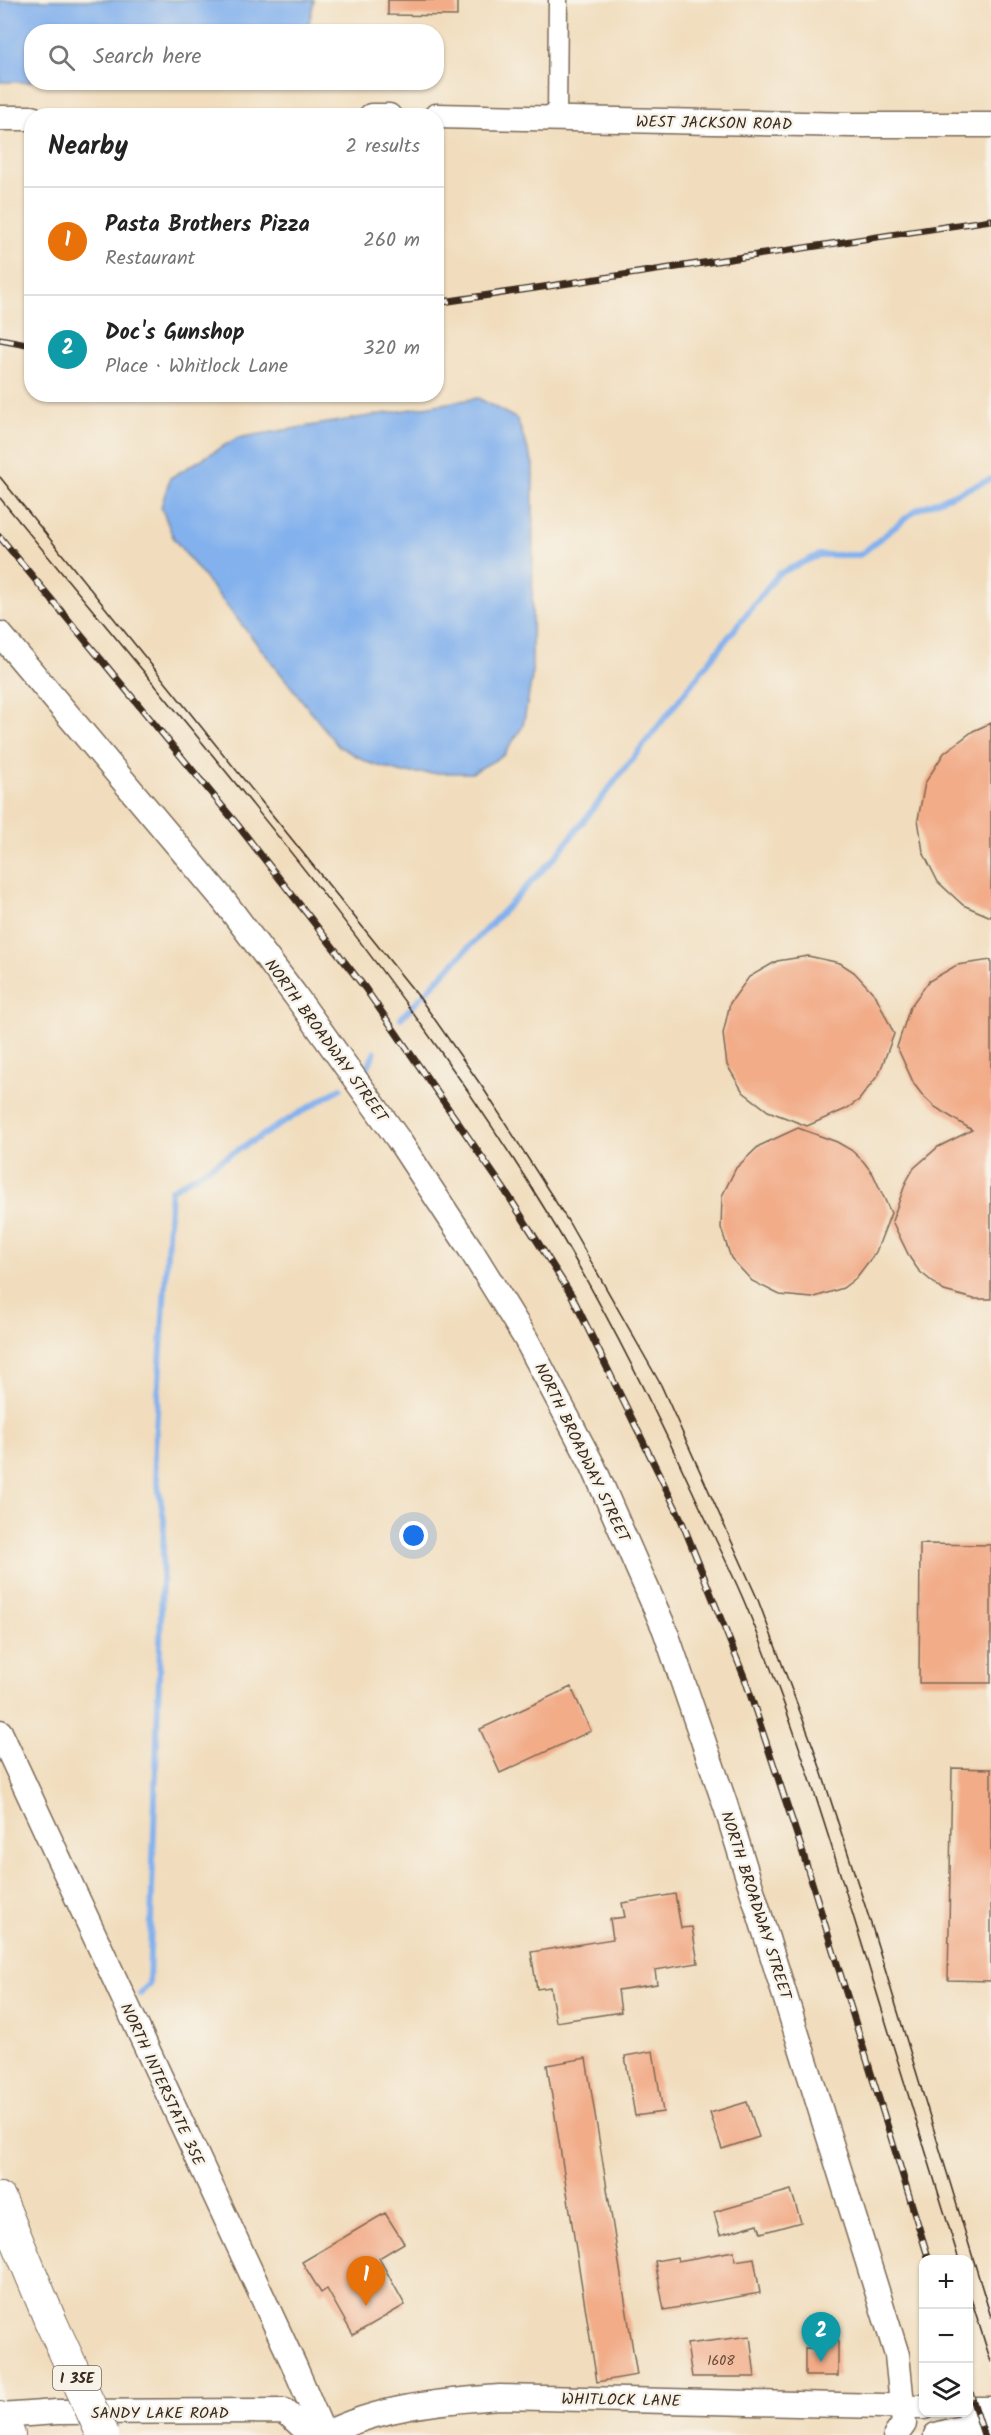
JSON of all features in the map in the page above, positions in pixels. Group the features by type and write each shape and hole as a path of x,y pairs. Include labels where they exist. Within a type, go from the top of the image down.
{"highway":[{"name":"I 35E","path":"0,2199 50,2320 103,2435"},
{"path":"0,2417 9,2435"}],"street":[{"path":"557,118 558,0"},
{"name":"WEST JACKSON ROAD","path":"444,116 852,125 991,125"},
{"path":"0,118 24,118"},
{"name":"NORTH BROADWAY STREET","path":"0,634 221,897 398,1139 526,1339 593,1466 665,1630 726,1807 796,2026 913,2406 896,2435"},
{"name":"NORTH INTERSTATE 35E","path":"0,1732 294,2365 321,2435"},
{"name":"WHITLOCK LANE","path":"321,2435 362,2418 401,2409 446,2401 500,2397 913,2406"},
{"path":"973,2409 991,2409"},
{"name":"SANDY LAKE ROAD","path":"0,2417 57,2412 285,2411 321,2435"},
{"path":"936,2435 958,2429 991,2429"}],"water":[{"path":"0,0 314,0 309,24 24,24 24,82 0,82"},
{"path":"478,398 517,419 533,464 532,677 523,726 504,755 472,773 403,773 369,763 338,746 174,539 161,507 170,478 237,438"}],"building":[{"path":"388,0 457,0 457,16 388,15"},
{"path":"991,723 991,917 963,905 938,882 923,852 918,819 925,783 944,753 973,731"},
{"path":"808,956 840,963 854,972 876,996 894,1034 879,1074 859,1100 846,1109 807,1126 768,1111 743,1092 727,1065 723,1034 730,1003 749,977 777,961"},
{"path":"991,960 991,1299 974,1299 944,1291 919,1271 892,1221 906,1182 914,1168 938,1147 972,1130 935,1107 923,1096 914,1084 897,1047 910,1007 929,981 957,965"},
{"path":"798,1128 837,1142 851,1150 873,1174 891,1213 876,1252 856,1278 843,1288 812,1298 780,1295 752,1281 731,1258 721,1228 722,1196 736,1168 759,1146"},
{"path":"920,1544 991,1545 991,1683 919,1683"},
{"path":"571,1687 591,1731 500,1773 480,1729"},
{"path":"952,1768 991,1769 991,1981 948,1980"},
{"path":"675,1894 681,1928 692,1927 698,1963 655,1970 657,1984 618,1990 621,2012 556,2022 550,1987 537,1989 531,1952 613,1939 610,1919 625,1917 622,1903"},
{"path":"653,2051 663,2112 635,2116 625,2056"},
{"path":"586,2058 637,2375 597,2382 547,2065"},
{"path":"747,2102 759,2137 722,2149 710,2113"},
{"path":"791,2190 801,2222 761,2233 758,2224 720,2235 714,2212"},
{"path":"385,2213 404,2243 379,2258 405,2305 353,2335 327,2289 321,2293 302,2262"},
{"path":"734,2251 735,2261 754,2258 760,2293 664,2310 655,2261 677,2257 678,2261"},
{"path":"750,2336 755,2377 692,2377 687,2344"},
{"path":"822,2338 838,2338 838,2376 805,2376 805,2348 822,2348"}],"waterway":[{"path":"401,1018 556,856 778,574 819,555 860,555 916,510 991,479"},
{"path":"365,1073 375,1052"},
{"path":"140,1994 149,1984 164,1520 154,1461 171,1190 341,1088"}],"tram line":[{"path":"0,477 419,997 483,1088 568,1221 661,1385 758,1600 814,1749 873,1930 991,2317"},
{"path":"0,498 217,760 358,938 490,1123 551,1219 608,1318 725,1559 777,1684 834,1853 957,2255"},
{"path":"973,2305 991,2362"}],"railway":[{"path":"444,302 991,220"},
{"path":"0,339 24,344"},
{"path":"0,537 236,823 365,988 506,1192 572,1296 680,1517 745,1679 800,1844 927,2255"},
{"path":"973,2401 984,2435"}],"place":[{"name":"Pasta Brothers Pizza","path":"366,2306"},
{"name":"Doc's Gunshop","path":"821,2362"}]}
